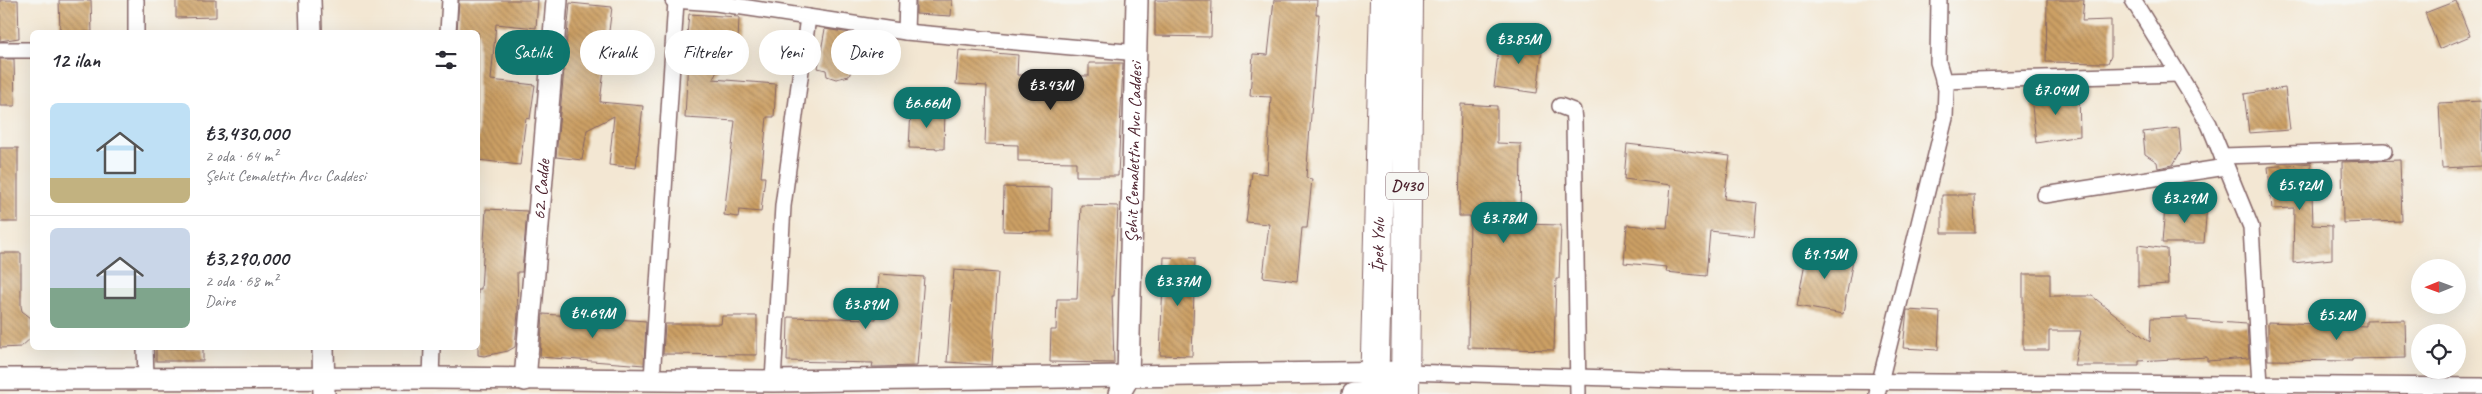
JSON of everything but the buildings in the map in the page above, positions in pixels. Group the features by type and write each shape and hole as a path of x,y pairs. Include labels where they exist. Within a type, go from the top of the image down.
{"highway":[{"name":"İpek Yolu","path":"1374,386 1384,0"},
{"name":"D430","path":"1406,386 1409,0"}],"main road":[{"path":"310,0 312,30"},
{"name":"62. Cadde","path":"525,380 557,0"},
{"name":"Şehit Cemalettin Avcı Caddesi","path":"1124,386 1138,53 1137,0"},
{"path":"323,350 324,387"},
{"path":"0,379 146,377 324,387 431,378 525,380 652,379 1124,386 1406,386"},
{"path":"1354,394 1374,386"}],"street":[{"path":"136,0 136,30"},
{"path":"448,30 450,0"},
{"path":"652,379 674,0 717,2 906,32 1138,53"},
{"path":"906,32 907,0"},
{"path":"1879,388 1945,118 1946,89 1938,62 1939,0"},
{"path":"2133,0 2209,124 2250,227 2260,385"},
{"path":"773,381 783,206 808,17"},
{"path":"0,50 30,50"},
{"path":"1943,81 2178,74"},
{"path":"1560,106 1573,111 1574,121 1578,394"},
{"path":"2045,195 2224,161 2384,151"},
{"path":"145,350 146,377"},
{"path":"431,378 432,350"},
{"path":"1406,386 1578,378 1879,388 2125,389 2260,385 2355,389 2482,386"}]}
